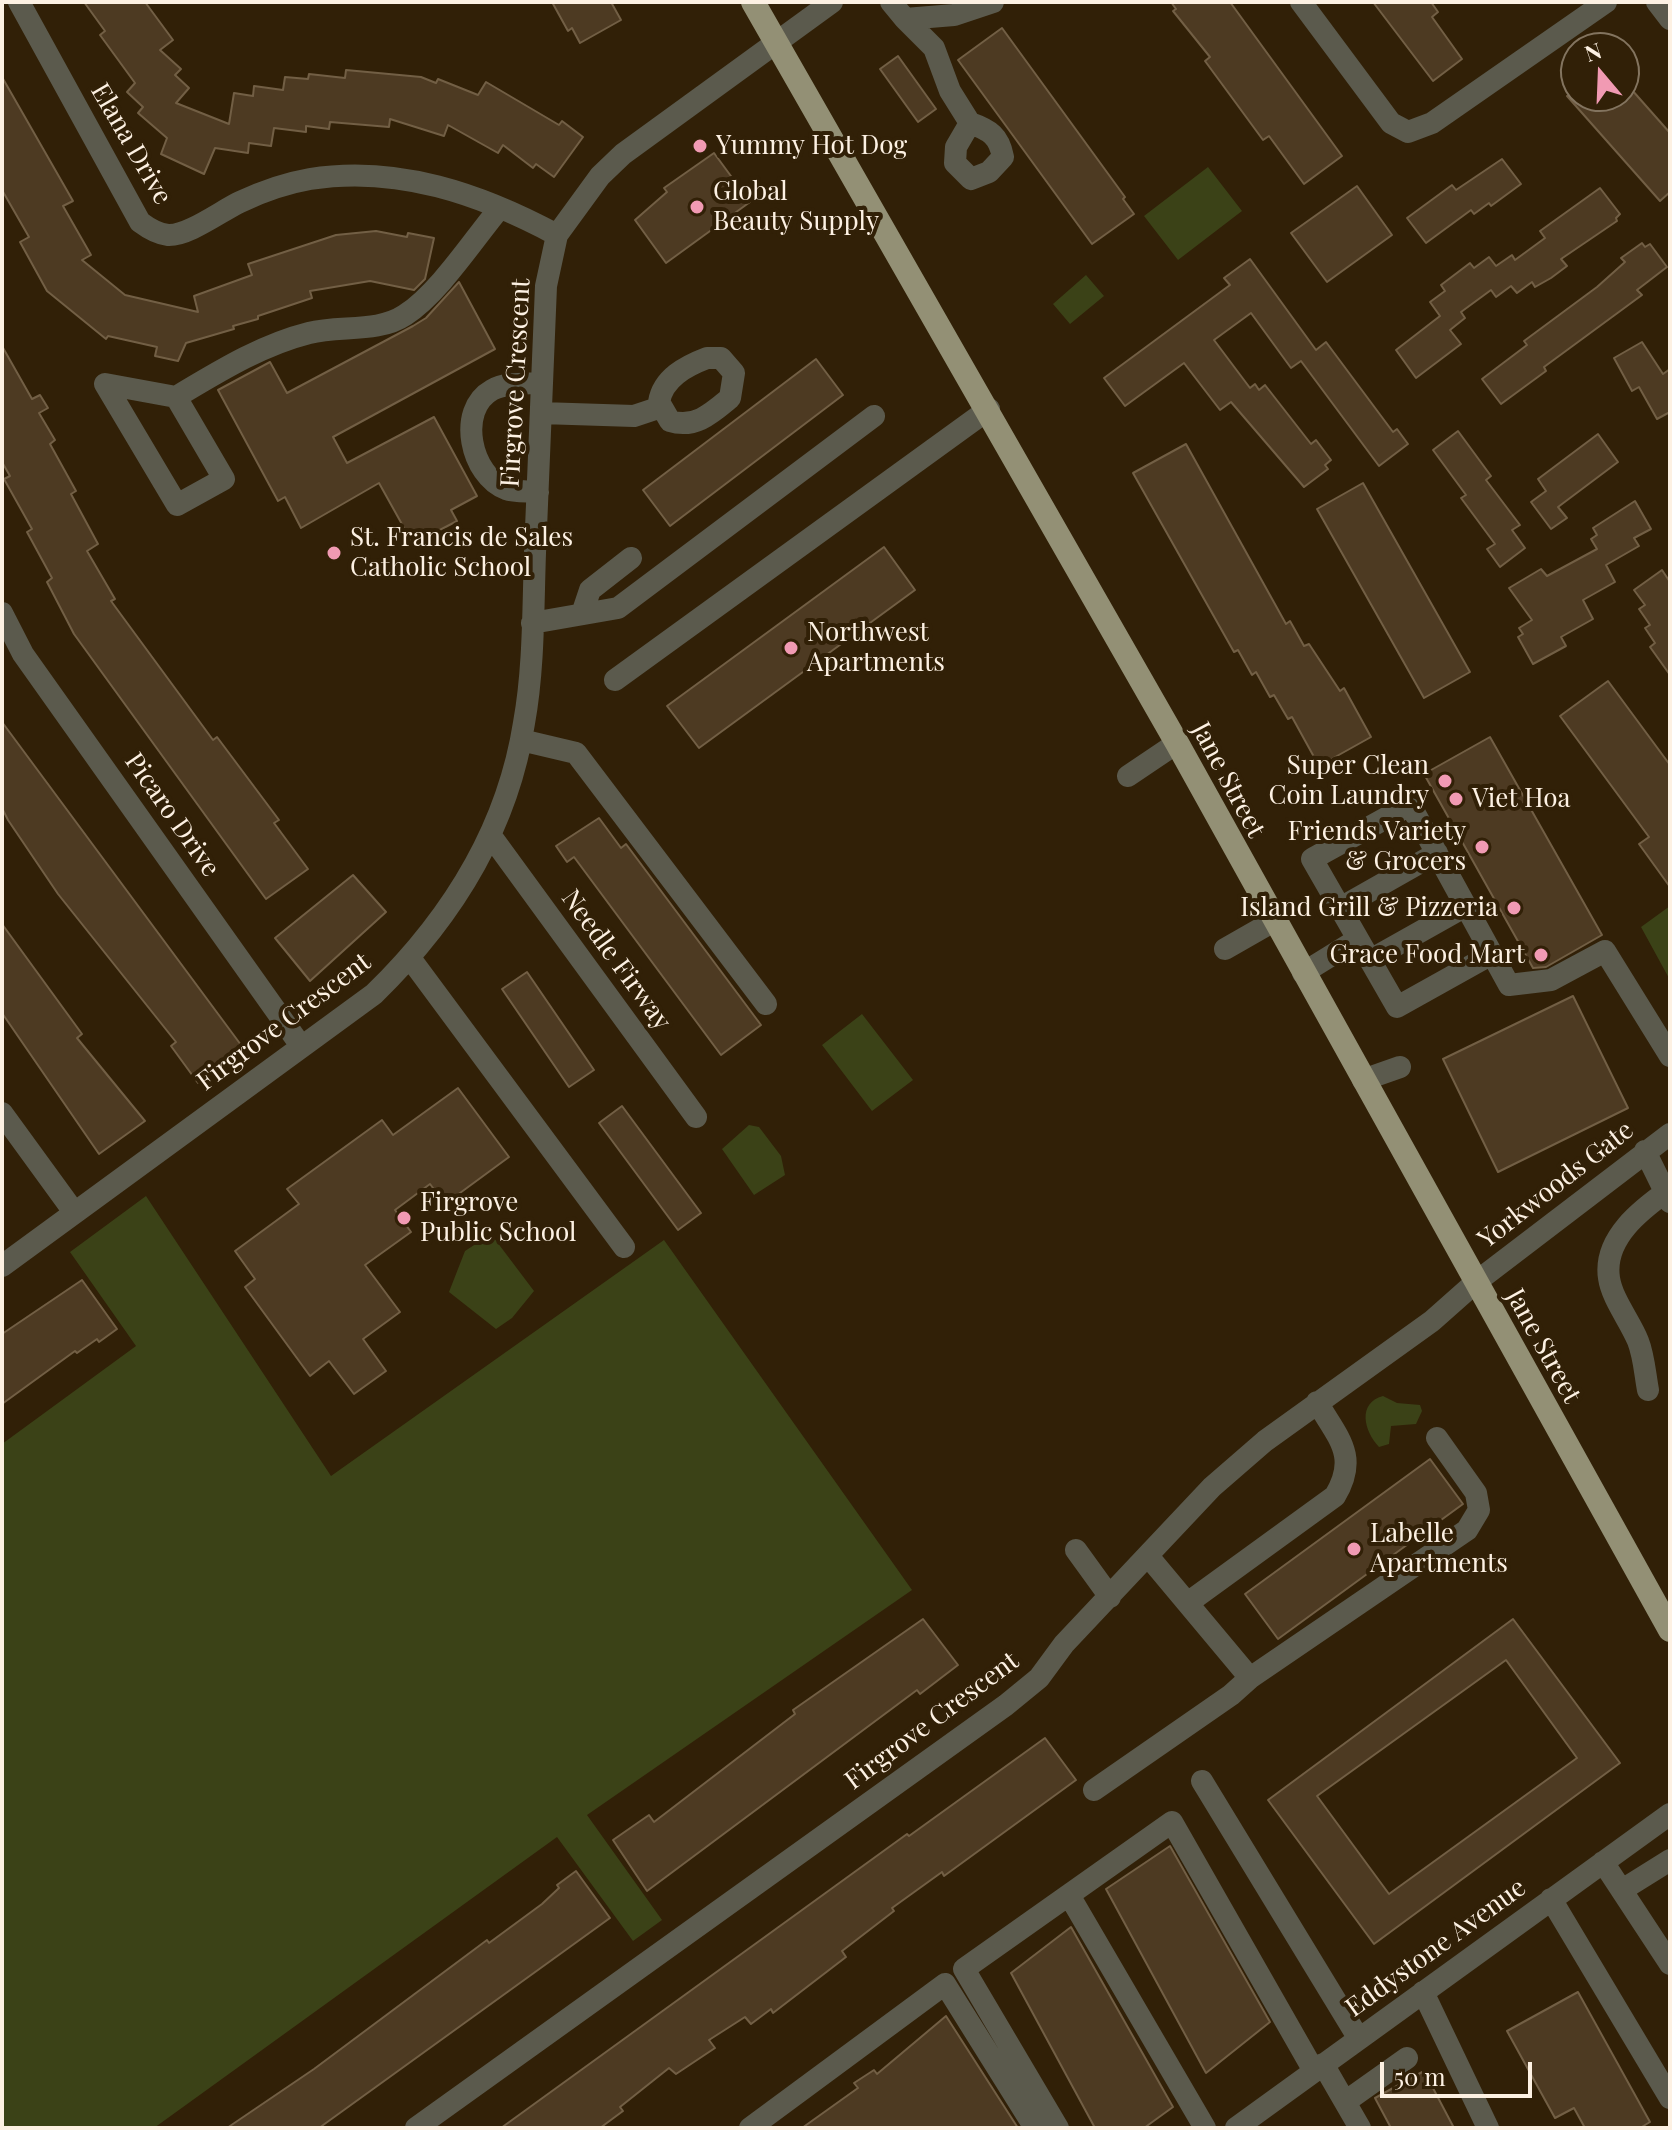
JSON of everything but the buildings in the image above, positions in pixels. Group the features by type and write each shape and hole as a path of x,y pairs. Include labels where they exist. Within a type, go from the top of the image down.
{"main road":[{"name":"Jane Street","path":"753,2 989,409 1670,1630"}],"street":[{"name":"Elana Drive","path":"19,2 140,222 151,230 167,235 186,232 243,200 279,187 350,175 430,183 557,235"},
{"name":"Firgrove Crescent","path":"2,1266 374,994 410,958 467,884 491,836 508,790 521,740 532,623 546,286 557,235 600,176 623,154 832,2"},
{"path":"898,10 954,15 993,2"},
{"path":"1301,2 1391,123 1408,132 1432,123 1606,2"},
{"path":"1657,2 1670,19"},
{"path":"898,10 934,48 950,91 970,123"},
{"path":"176,397 224,479 177,505 105,384 176,397 275,343 311,332 384,324 402,317 442,277 499,209"},
{"path":"538,492 506,489 484,472 471,443 472,420 481,400 492,390 507,385 542,383"},
{"path":"541,413 634,416 661,407"},
{"path":"615,680 989,409"},
{"path":"532,623 618,608 874,416"},
{"path":"582,614 590,590 631,558"},
{"name":"Picaro Drive","path":"2,613 23,654 301,1046"},
{"path":"521,740 576,753 766,1004"},
{"path":"1128,776 1177,743"},
{"path":"1492,954 1397,1007 1312,859 1406,807 1413,810 1437,853 1509,985 1551,980 1605,951 1670,1056"},
{"name":"Needle Firway","path":"491,836 696,1117"},
{"path":"1340,908 1437,853"},
{"path":"1370,960 1466,906"},
{"path":"1225,949 1274,921"},
{"path":"1303,973 1358,939"},
{"path":"410,958 624,1247"},
{"path":"1363,1080 1400,1067"},
{"path":"2,1113 74,1212"},
{"name":"Yorkwoods Gate","path":"1476,1282 1670,1134"},
{"path":"1645,1151 1668,1195 1620,1233 1611,1255 1609,1278 1639,1344 1648,1390"},
{"name":"Firgrove Crescent","path":"416,2128 1006,1705 1039,1678 1064,1644 1212,1487 1317,1402 1432,1321 1476,1282"},
{"path":"1189,1602 1335,1496 1347,1476 1347,1454 1317,1402"},
{"path":"1094,1790 1231,1695 1250,1678 1467,1530 1479,1510 1476,1493 1437,1438"},
{"path":"1076,1550 1110,1597"},
{"path":"1148,1556 1250,1678"},
{"path":"1202,1781 1359,2039"},
{"name":"Eddystone Avenue","path":"1236,2128 1670,1814"},
{"path":"1058,2128 964,1969 1172,1822 1319,2068 1360,2128"},
{"path":"1622,1890 1670,1860"},
{"path":"1603,1862 1670,1964"},
{"path":"1069,1895 1205,2128"},
{"path":"1551,1899 1670,2098"},
{"path":"750,2128 945,1984 1035,2128"},
{"path":"1423,1992 1488,2128"},
{"path":"1345,2102 1407,2058"}],"green space":[{"path":"1208,167 1242,211 1178,260 1144,216"},
{"path":"1086,275 1104,296 1070,324 1053,304"},
{"path":"1670,906 1670,980 1641,927"},
{"path":"862,1014 913,1080 872,1111 822,1045"},
{"path":"749,1125 759,1127 781,1156 785,1175 754,1195 722,1149"},
{"path":"146,1196 331,1476 664,1240 912,1590 587,1815 662,1920 633,1941 557,1837 154,2128 2,2128 2,1444 136,1346 70,1252"},
{"path":"491,1234 534,1291 512,1318 496,1329 449,1292 465,1251"},
{"path":"1383,1396 1397,1403 1420,1405 1422,1411 1416,1424 1391,1426 1389,1444 1379,1447 1367,1426 1366,1411 1369,1405"}],"place":[{"name":"Yummy Hot Dog","path":"700,146"},
{"name":"Global Beauty Supply","path":"697,207"},
{"name":"St. Francis de Sales Catholic School","path":"334,553"},
{"name":"Northwest Apartments","path":"791,648"},
{"name":"Super Clean Coin Laundry","path":"1445,781"},
{"name":"Viet Hoa","path":"1456,799"},
{"name":"Friends Variety & Grocers","path":"1482,847"},
{"name":"Island Grill & Pizzeria","path":"1514,908"},
{"name":"Grace Food Mart","path":"1541,955"},
{"name":"Firgrove Public School","path":"404,1218"},
{"name":"Labelle Apartments","path":"1354,1549"}]}
